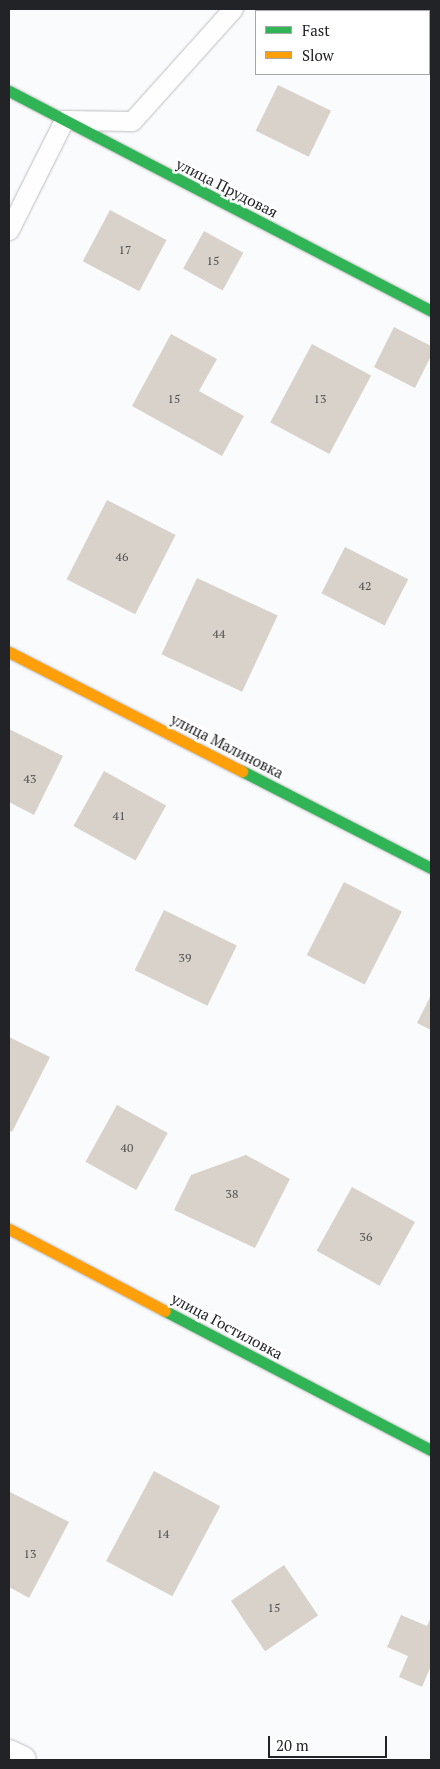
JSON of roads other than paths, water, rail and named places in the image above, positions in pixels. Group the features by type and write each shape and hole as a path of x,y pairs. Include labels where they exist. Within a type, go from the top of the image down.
{"street":[{"name":"улица Прудовая","path":"9,91 431,311"},
{"name":"улица Малиновка","path":"9,652 431,868"},
{"name":"улица Гостиловка","path":"9,1229 431,1450"},
{"path":"9,1754 22,1760"}],"lane":[{"path":"9,230 64,120 132,121 233,9"}]}
